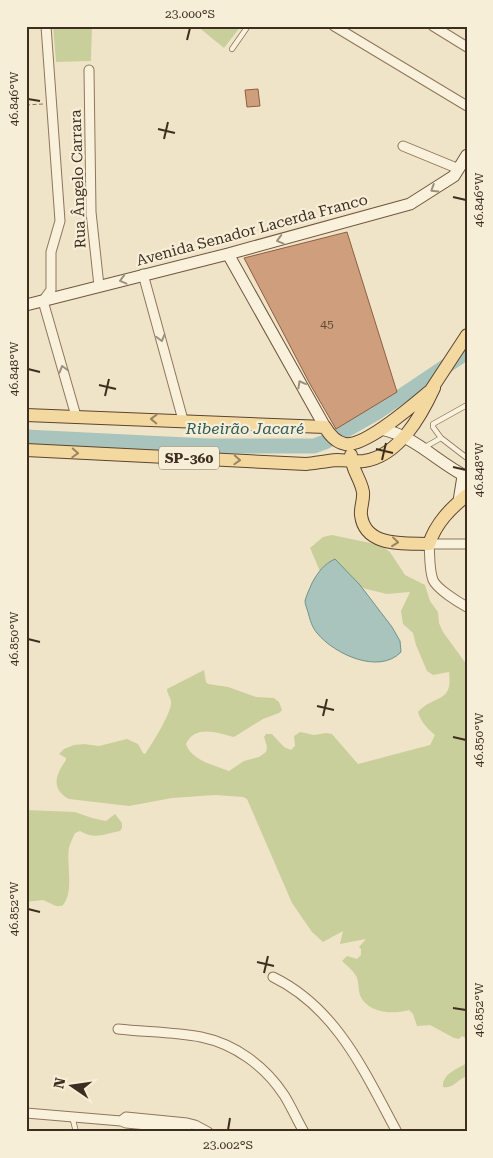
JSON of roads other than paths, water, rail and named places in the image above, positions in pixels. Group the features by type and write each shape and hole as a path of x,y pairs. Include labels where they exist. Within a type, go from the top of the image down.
{"main road":[{"name":"Avenida Senador Lacerda Franco","path":"26,305 228,254 410,204 454,176 467,155"},
{"path":"228,254 332,437 340,442 350,444 386,430 424,448 465,476 463,498 440,521 430,544 393,543 379,539 366,528 361,515 363,491 351,461 352,452 362,443 386,430 417,409 434,388"},
{"path":"351,461 372,459 394,446 404,437 467,336"},
{"path":"26,415 183,420 326,429"},
{"name":"SP-360","path":"26,450 306,464 336,460 351,461"}],"street":[{"path":"46,26 60,221 51,252 51,290 43,301 76,416"},
{"path":"334,26 467,106"},
{"path":"433,26 467,47"},
{"name":"Rua Ângelo Carrara","path":"89,70 91,212 98,286"},
{"path":"403,146 459,169"},
{"path":"143,274 183,420"},
{"path":"467,544 430,544 431,571 434,582 467,607"},
{"path":"273,978 306,998 335,1027 353,1052 397,1132"},
{"path":"118,1029 202,1037 234,1050 254,1062 268,1075 284,1095 304,1132"},
{"path":"26,1114 121,1121 178,1128 188,1132"},
{"path":"121,1121 126,1117 187,1122 208,1132"}],"lane":[{"path":"232,49 248,26"},
{"path":"467,405 433,424 433,429 440,438 467,458"},
{"path":"424,448 440,438"},
{"path":"72,1116 76,1132"}],"water":[{"path":"335,559 360,585 392,627 400,641 401,652 392,659 381,662 369,662 345,654 325,641 317,633 310,621 305,601 312,583 324,566"}],"waterway":[{"name":"Ribeirão Jacaré","path":"26,437 207,446 314,446 325,442 376,413 467,352"}]}
